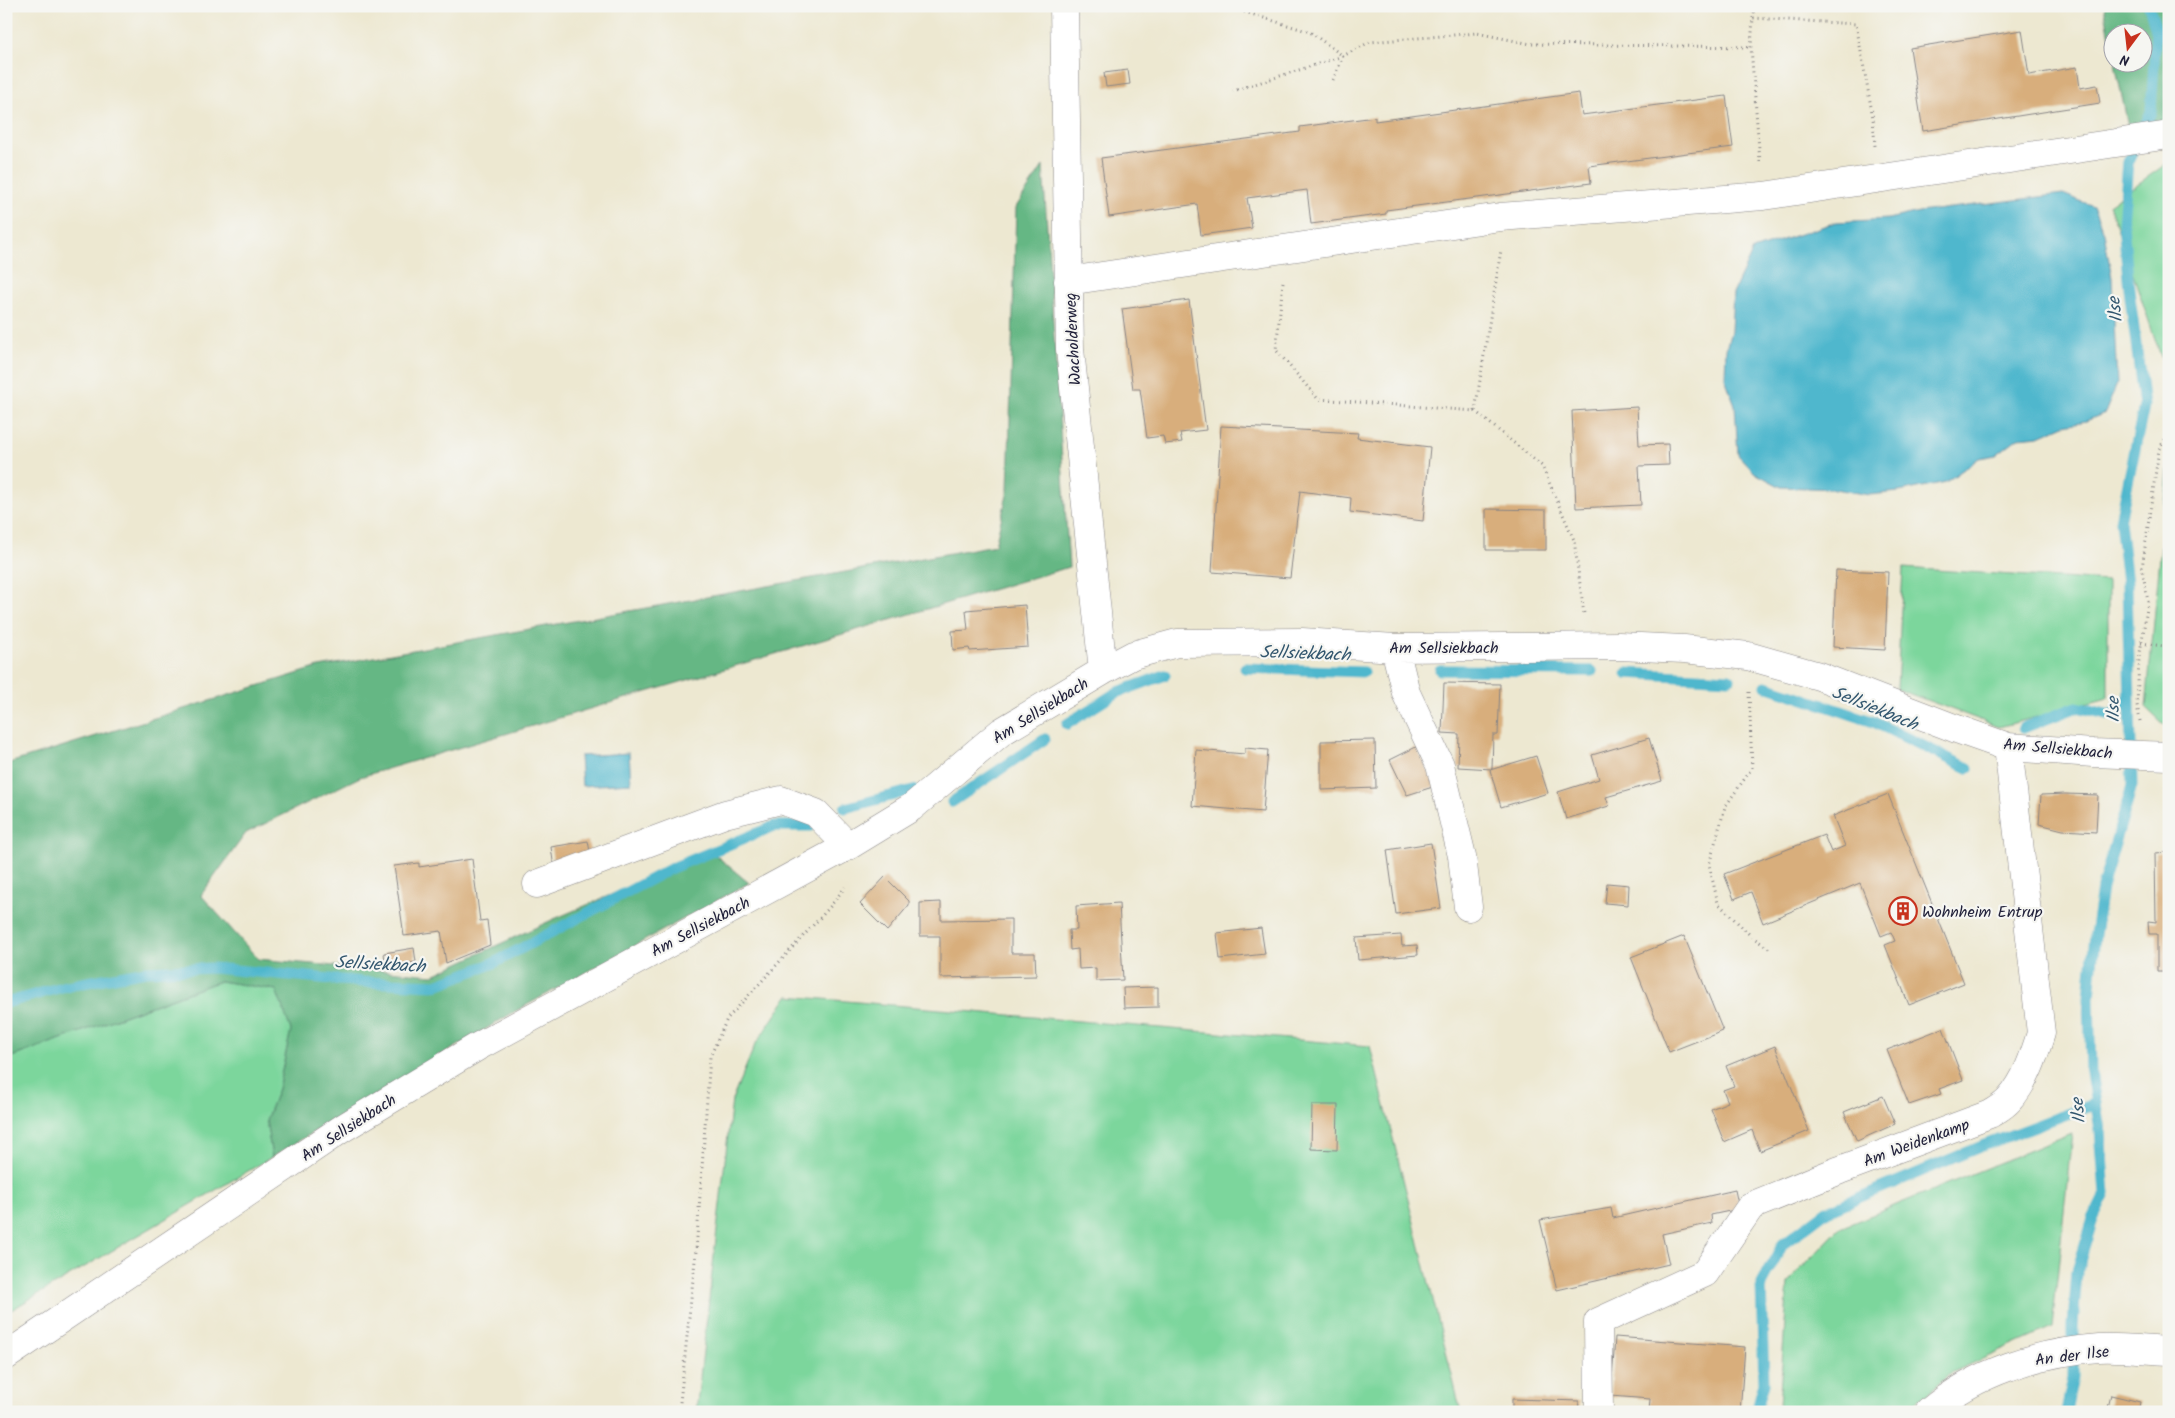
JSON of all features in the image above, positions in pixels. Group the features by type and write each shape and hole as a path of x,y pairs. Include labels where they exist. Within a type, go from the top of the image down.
{"street":[{"name":"Wacholderweg","path":"1064,6 1070,349 1103,671"},
{"path":"1068,281 1500,217 1763,196 2169,135"},
{"name":"Am Sellsiekbach","path":"6,1356 344,1128 468,1052 848,846 912,808 1001,732 1133,655 1177,644 1302,642 1395,648 1588,647 1684,649 1748,656 1819,676 1954,728 2008,746 2093,753 2159,755"},
{"path":"1395,648 1406,692 1440,765 1462,856 1468,907"},
{"name":"Am Weidenkamp","path":"1599,1412 1598,1322 1705,1273 1751,1206 1840,1170 1990,1114 2009,1101 2021,1082 2033,1058 2041,1033 2008,746"},
{"path":"537,884 725,814 781,800 816,813 848,846"},
{"name":"An der Ilse","path":"1929,1412 1965,1388 2024,1361 2055,1354 2101,1348 2169,1352"}],"path":[{"path":"1225,6 1310,32 1343,56"},
{"path":"1754,6 1751,47 1763,196"},
{"path":"1753,18 1856,24 1873,118 1876,179"},
{"path":"1233,92 1343,56 1370,42 1477,33 1531,44 1751,47"},
{"path":"1333,80 1343,56"},
{"path":"1475,411 1502,244 1500,217"},
{"path":"1286,250 1276,350 1318,399 1475,411 1542,466 1574,540 1588,647"},
{"path":"2159,755 2142,729 2137,705 2141,643 2148,602 2142,568 2159,449 2169,433"},
{"path":"2141,643 2163,646 2169,640"},
{"path":"1748,656 1752,768 1725,807 1709,865 1718,903 1751,936 1771,950"},
{"path":"679,1412 696,1251 710,1057 727,1019 829,908 845,886"}],"green space":[{"path":"2104,6 2169,6 2169,124 2129,131 2117,72 2152,72 2152,22 2107,22"},
{"path":"2169,162 2169,380 2109,204"},
{"path":"1043,166 1069,567 360,777 246,833 201,895 258,959 433,975 554,919 712,852 749,883 514,1012 272,1157 266,1120 278,1089 291,1030 276,990 220,981 6,1059 6,764 319,667 995,545 1008,491 1016,207"},
{"path":"2169,460 2169,729 2146,707"},
{"path":"1903,568 2108,581 2108,698 1999,727 1897,689"},
{"path":"220,981 277,990 291,1030 278,1089 266,1120 272,1157 6,1313 6,1059"},
{"path":"788,996 1370,1046 1461,1412 696,1412 732,1100 755,1045"},
{"path":"2072,1133 2052,1328 1951,1373 1905,1412 1777,1412 1788,1282 1840,1228"}],"water":[{"path":"2063,194 2093,206 2104,233 2112,278 2117,384 2105,413 2086,421 2064,425 2039,436 2018,438 1996,455 1979,458 1946,482 1899,492 1869,495 1835,489 1781,487 1755,473 1738,455 1735,405 1725,378 1726,349 1731,331 1733,293 1753,250 1836,222 1888,219 1919,212"},
{"path":"629,753 631,783 582,786 580,756"}],"building":[{"path":"2022,30 2029,75 2077,67 2080,88 2097,85 2100,103 1923,131 1910,48"},
{"path":"1128,70 1130,84 1106,87 1104,73"},
{"path":"1579,93 1582,115 1726,96 1733,147 1589,166 1591,183 1386,210 1386,214 1311,224 1307,190 1247,198 1252,228 1201,235 1197,204 1109,217 1101,158 1300,132 1300,127 1375,117 1375,121"},
{"path":"1189,300 1206,430 1180,433 1182,442 1165,444 1163,436 1147,438 1140,389 1133,389 1122,309"},
{"path":"1637,407 1639,445 1668,444 1669,465 1639,466 1641,505 1576,508 1572,411"},
{"path":"1221,426 1358,433 1357,438 1430,447 1423,521 1350,512 1351,498 1300,491 1290,578 1212,572"},
{"path":"1486,509 1546,510 1546,550 1486,550"},
{"path":"1836,570 1888,572 1885,650 1833,647"},
{"path":"1025,605 1028,647 970,651 969,648 953,650 952,631 968,630 966,610"},
{"path":"1444,683 1500,684 1498,735 1493,735 1492,769 1458,767 1459,734 1442,733"},
{"path":"1649,738 1662,781 1606,797 1609,806 1566,819 1558,792 1599,779 1592,755"},
{"path":"1375,740 1376,788 1321,790 1321,741"},
{"path":"1416,747 1436,786 1407,795 1390,760"},
{"path":"1245,748 1268,750 1263,812 1192,806 1196,750 1245,754"},
{"path":"1536,756 1548,793 1501,807 1490,770"},
{"name":"Wohnheim Entrup","path":"1888,794 1964,983 1909,1005 1885,945 1895,941 1891,932 1881,936 1860,883 1763,923 1751,892 1734,899 1724,874 1824,835 1831,852 1845,846 1833,816"},
{"path":"2041,795 2098,795 2096,832 2063,830 2039,824"},
{"path":"588,841 592,862 554,868 551,847"},
{"path":"1431,843 1441,908 1396,914 1387,850"},
{"path":"2169,852 2169,971 2157,971 2157,934 2149,934 2148,921 2156,922 2155,853"},
{"path":"472,859 480,921 487,920 490,945 446,963 441,931 404,936 394,866 419,863 419,867"},
{"path":"885,877 909,901 909,905 887,931 860,904"},
{"path":"1607,883 1629,885 1628,905 1605,903"},
{"path":"941,902 941,920 1011,919 1011,953 1035,953 1036,976 940,978 940,936 920,936 920,903"},
{"path":"1119,903 1123,980 1096,981 1096,968 1079,969 1078,949 1070,950 1069,930 1077,930 1076,906"},
{"path":"1261,928 1265,954 1220,959 1217,933"},
{"path":"1401,935 1402,946 1417,945 1418,955 1358,960 1356,938"},
{"path":"1684,936 1723,1031 1669,1052 1631,957"},
{"path":"414,948 416,962 386,967 384,953"},
{"path":"1158,987 1158,1007 1124,1008 1123,988"},
{"path":"1943,1028 1963,1080 1939,1089 1941,1094 1909,1105 1887,1050"},
{"path":"1775,1046 1809,1131 1760,1151 1752,1130 1724,1142 1711,1109 1728,1102 1723,1090 1734,1086 1726,1066"},
{"path":"1883,1096 1895,1124 1857,1141 1844,1112"},
{"path":"1312,1105 1338,1105 1337,1150 1311,1149"},
{"path":"1735,1190 1739,1209 1711,1215 1712,1223 1662,1234 1669,1264 1557,1290 1540,1220 1611,1208 1613,1218"},
{"path":"1615,1337 1745,1347 1740,1412 1649,1412 1650,1399 1611,1396"},
{"path":"2111,1395 2140,1402 2138,1412 2107,1412"},
{"path":"1512,1399 1579,1401 1578,1412 1512,1412"}],"waterway":[{"name":"Ilse","path":"2066,1412 2073,1377 2073,1325 2077,1271 2093,1219 2105,1194 2100,1130 2091,1072 2089,997 2095,935 2102,888 2132,786 2127,583 2120,521 2144,406 2123,224 2128,162 2151,112 2156,30 2149,6"},
{"name":"Sellsiekbach","path":"1245,668 1364,672"},
{"name":"Sellsiekbach","path":"1440,670 1592,671"},
{"name":"Sellsiekbach","path":"1627,673 1729,679"},
{"name":"Sellsiekbach","path":"1067,724 1116,693 1165,675"},
{"name":"Sellsiekbach","path":"1766,686 1874,722 1968,768"},
{"name":"Sellsiekbach","path":"2023,728 2077,707 2111,715 2129,698"},
{"name":"Sellsiekbach","path":"952,802 1045,739"},
{"name":"Sellsiekbach","path":"845,808 913,790"},
{"name":"Sellsiekbach","path":"6,1003 62,987 146,971 213,968 363,982 436,985 494,963 672,868 774,826 810,826"},
{"path":"1756,1412 1764,1383 1761,1284 1783,1244 1827,1211 1982,1146 2096,1103"}],"place":[{"name":"Wohnheim Entrup","path":"1903,911"}]}
